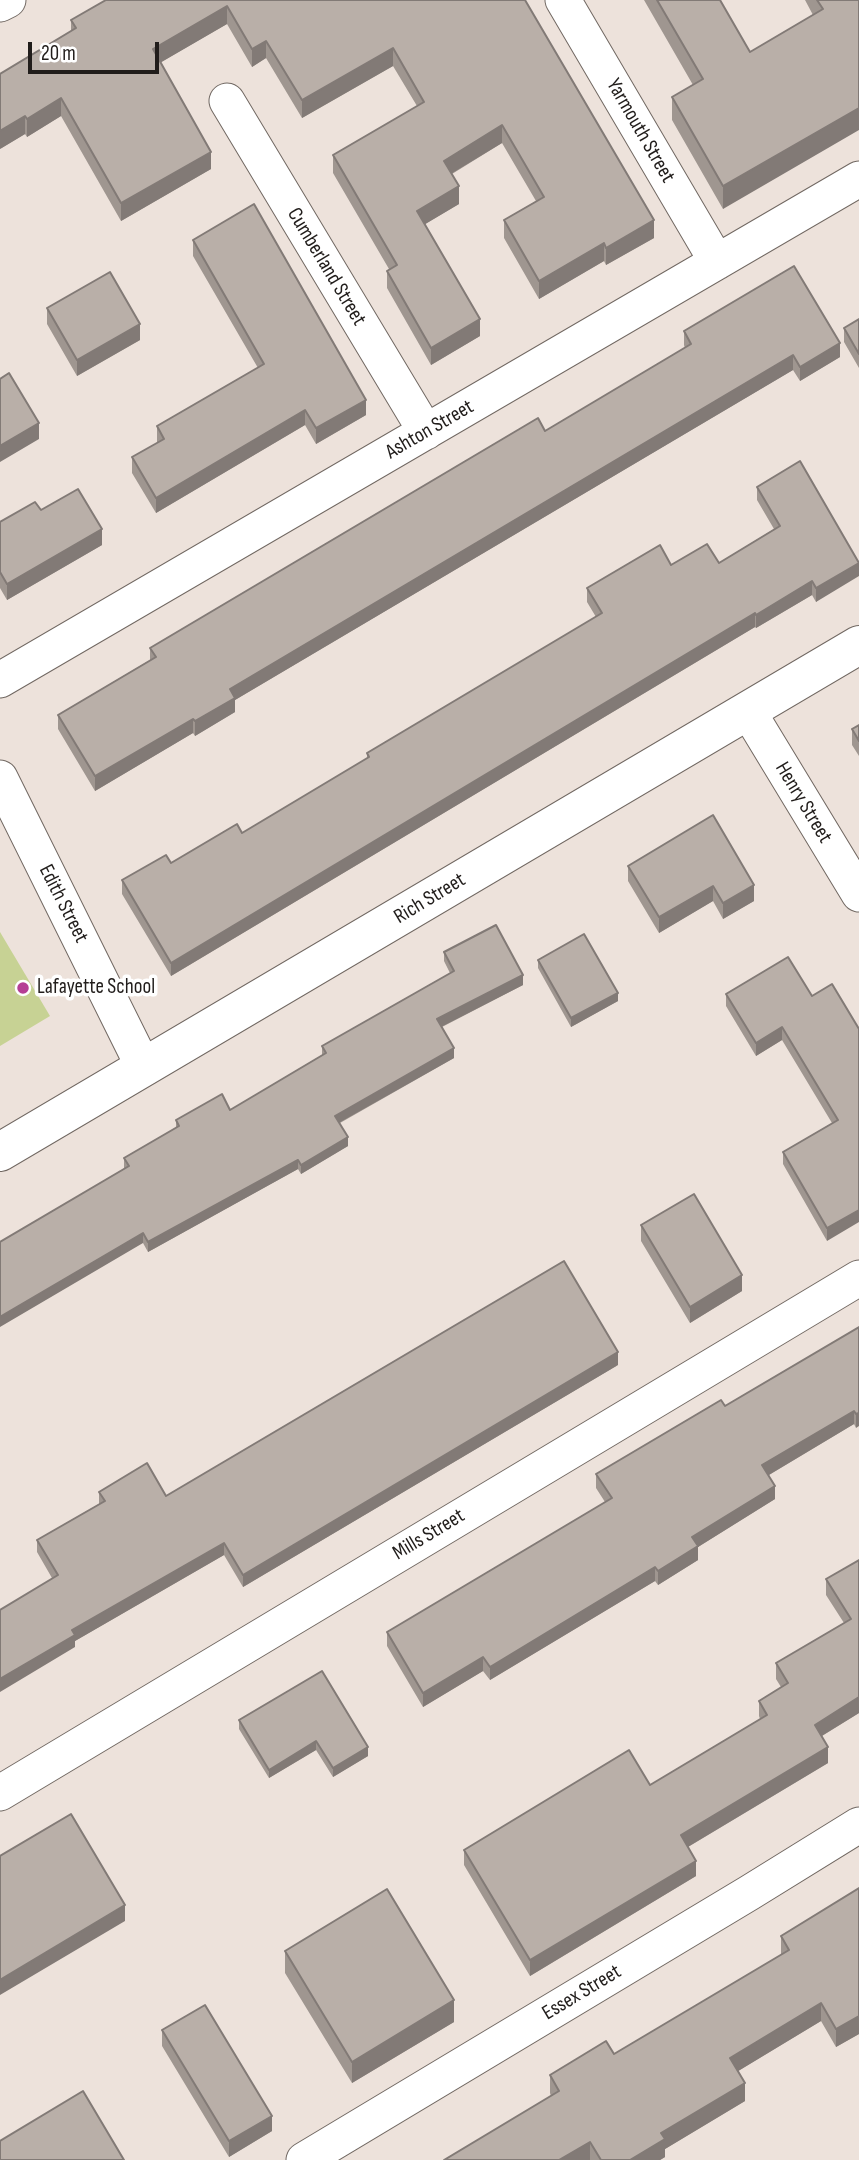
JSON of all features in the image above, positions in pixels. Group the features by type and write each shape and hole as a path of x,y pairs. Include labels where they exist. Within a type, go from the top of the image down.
{"street":[{"path":"0,5 8,0"},
{"name":"Yarmouth Street","path":"563,0 717,262"},
{"name":"Cumberland Street","path":"227,101 426,432"},
{"name":"Ashton Street","path":"0,680 859,178"},
{"name":"Rich Street","path":"0,1152 859,645"},
{"name":"Henry Street","path":"748,711 859,894"},
{"name":"Edith Street","path":"0,778 144,1068"},
{"name":"Mills Street","path":"0,1793 859,1278"},
{"name":"Essex Street","path":"304,2160 859,1825"}],"green space":[{"path":"0,932 50,1016 0,1046"}],"building":[{"path":"106,0 525,0 654,220 606,248 604,243 539,281 504,220 544,197 502,125 444,161 459,186 417,211 480,319 431,348 387,271 397,265 333,155 424,102 393,48 302,100 266,41 252,49 227,6 153,49 211,152 121,203 61,98 27,119 25,116 0,131 0,74 76,28 71,20"},
{"path":"657,0 720,0 750,52 823,9 817,0 859,0 859,108 723,186 672,97 703,79"},
{"path":"254,204 366,400 316,428 305,410 156,498 132,457 164,439 157,426 264,364 193,240"},
{"path":"794,266 840,343 800,367 793,355 230,689 235,698 95,776 58,715 156,657 150,648 538,418 545,431 691,344 684,331"},
{"path":"110,272 140,324 77,360 47,308"},
{"path":"859,319 859,354 844,328"},
{"path":"9,373 39,423 0,446 0,379"},
{"path":"800,461 859,563 816,588 812,581 756,615 755,613 171,963 122,880 166,855 171,863 237,824 242,833 369,757 367,753 602,613 587,588 660,545 671,565 707,544 719,563 780,526 757,487"},
{"path":"78,489 102,529 7,584 0,572 0,522 35,502 41,510"},
{"path":"859,725 859,741 852,729"},
{"path":"713,815 754,885 723,903 713,886 659,917 628,866"},
{"path":"496,925 523,975 437,1019 454,1048 335,1116 348,1137 301,1165 298,1160 148,1242 143,1233 0,1317 0,1242 129,1166 124,1158 179,1126 176,1120 222,1094 230,1110 326,1053 322,1046 454,971 444,952"},
{"path":"584,934 618,993 571,1018 538,960"},
{"path":"788,957 812,996 832,984 859,1029 859,1210 827,1228 783,1152 838,1120 782,1027 756,1043 726,994"},
{"path":"694,1194 742,1275 690,1307 641,1225"},
{"path":"564,1261 618,1352 243,1575 224,1543 72,1630 75,1635 0,1679 0,1610 58,1575 37,1540 105,1501 99,1492 147,1463 166,1496"},
{"path":"859,1327 859,1413 854,1411 762,1465 775,1486 692,1537 698,1546 658,1571 655,1567 490,1667 483,1657 423,1693 387,1632 612,1498 596,1474 721,1400 725,1406"},
{"path":"859,1560 859,1697 815,1725 828,1747 681,1835 696,1861 530,1960 464,1850 629,1750 650,1785 767,1715 759,1701 788,1683 776,1663 851,1619 826,1579"},
{"path":"322,1671 368,1747 333,1768 316,1741 269,1770 239,1720"},
{"path":"71,1814 125,1905 0,1980 0,1856"},
{"path":"859,1888 859,2016 836,2029 821,2003 730,2058 745,2083 661,2133 665,2139 630,2160 601,2160 590,2142 559,2160 444,2160 559,2091 550,2075 606,2041 614,2054 789,1950 781,1936"},
{"path":"387,1889 454,2000 352,2062 285,1951"},
{"path":"205,2005 272,2116 229,2141 162,2030"},
{"path":"83,2091 124,2160 0,2160 0,2141"}],"place":[{"name":"Lafayette School","path":"23,988"}]}
